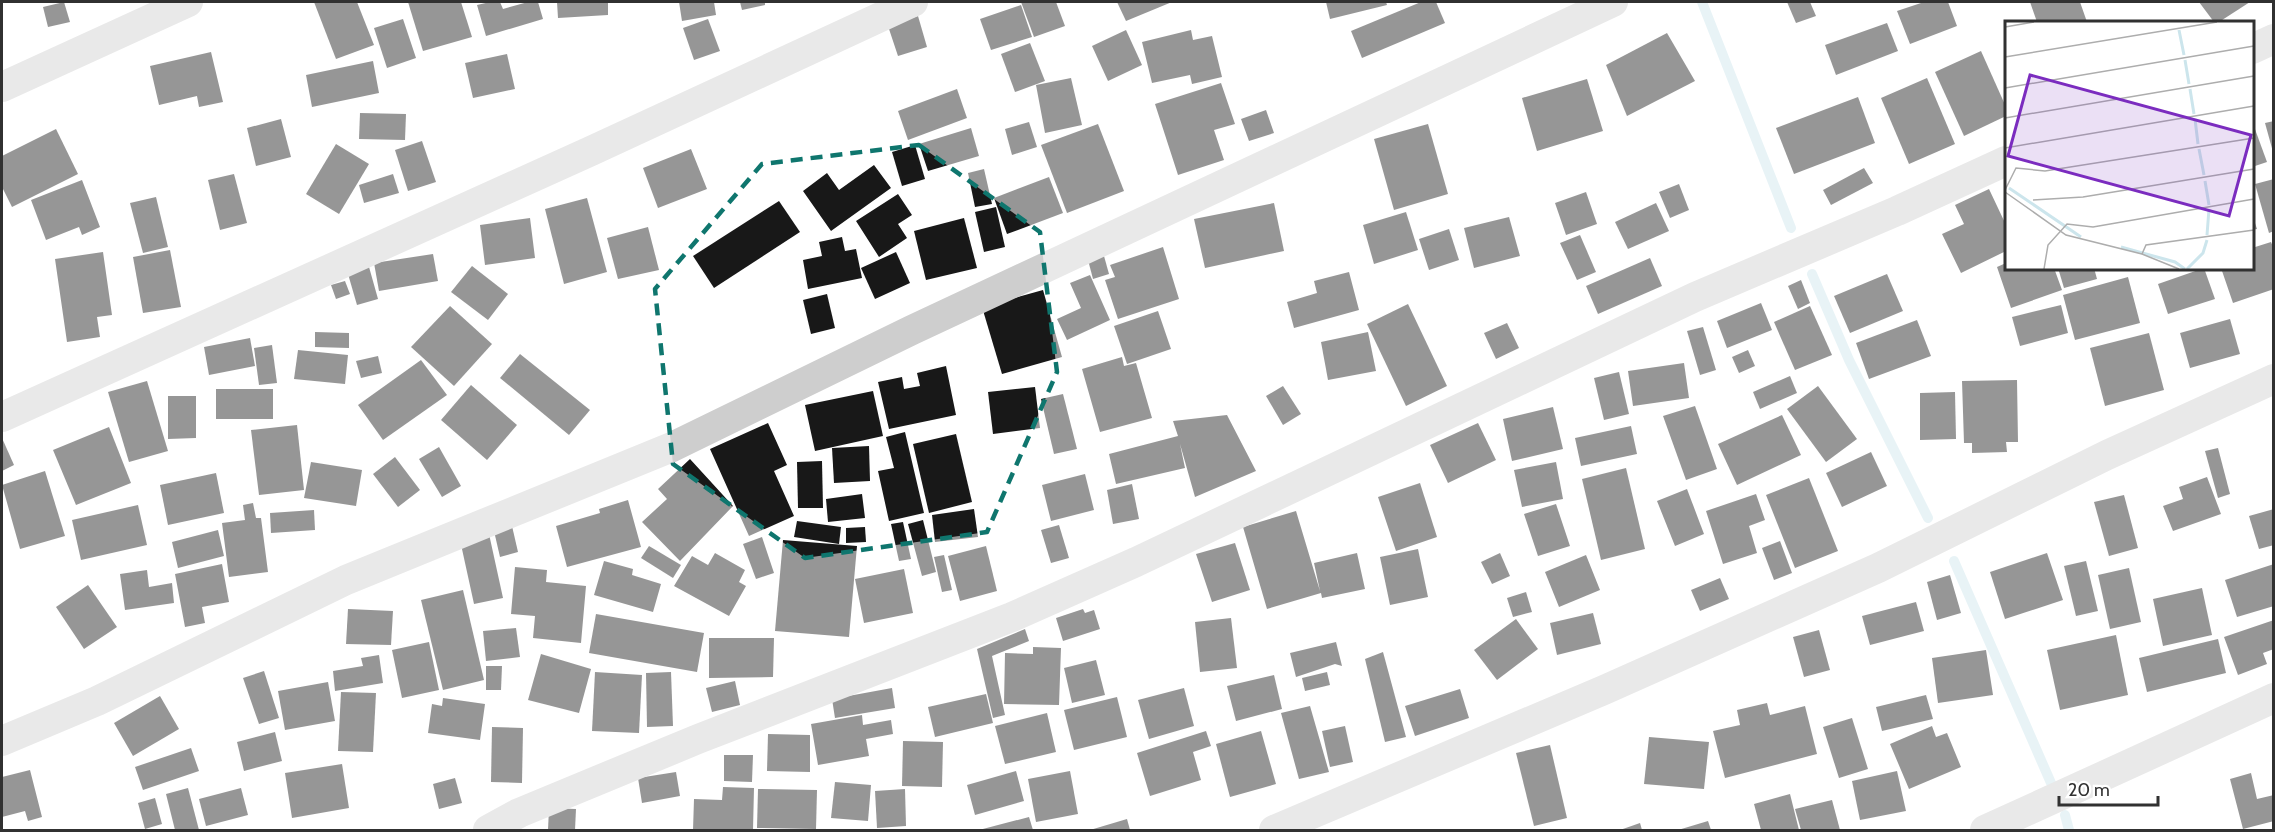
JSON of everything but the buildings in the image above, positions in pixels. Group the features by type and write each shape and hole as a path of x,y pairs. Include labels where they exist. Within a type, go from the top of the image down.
{"street":[{"path":"2,87 188,2"},
{"path":"2,417 913,2"},
{"path":"2,741 97,701 346,580 672,447 912,330 1613,2"},
{"path":"2254,49 2274,39"},
{"path":"488,831 519,813 1012,617 1136,562 1695,297 2005,162"},
{"path":"1274,831 1604,690 1878,568 2107,455 2274,379"},
{"path":"1985,831 2274,698"}],"highlighted area":[{"path":"919,145 1040,232 1057,372 987,532 805,558 673,464 655,289 762,164"}],"waterway":[{"path":"1702,2 1791,228"},
{"path":"1812,274 1849,360 1928,518"},
{"path":"1954,561 2051,783"},
{"path":"2065,815 2069,830"}]}
